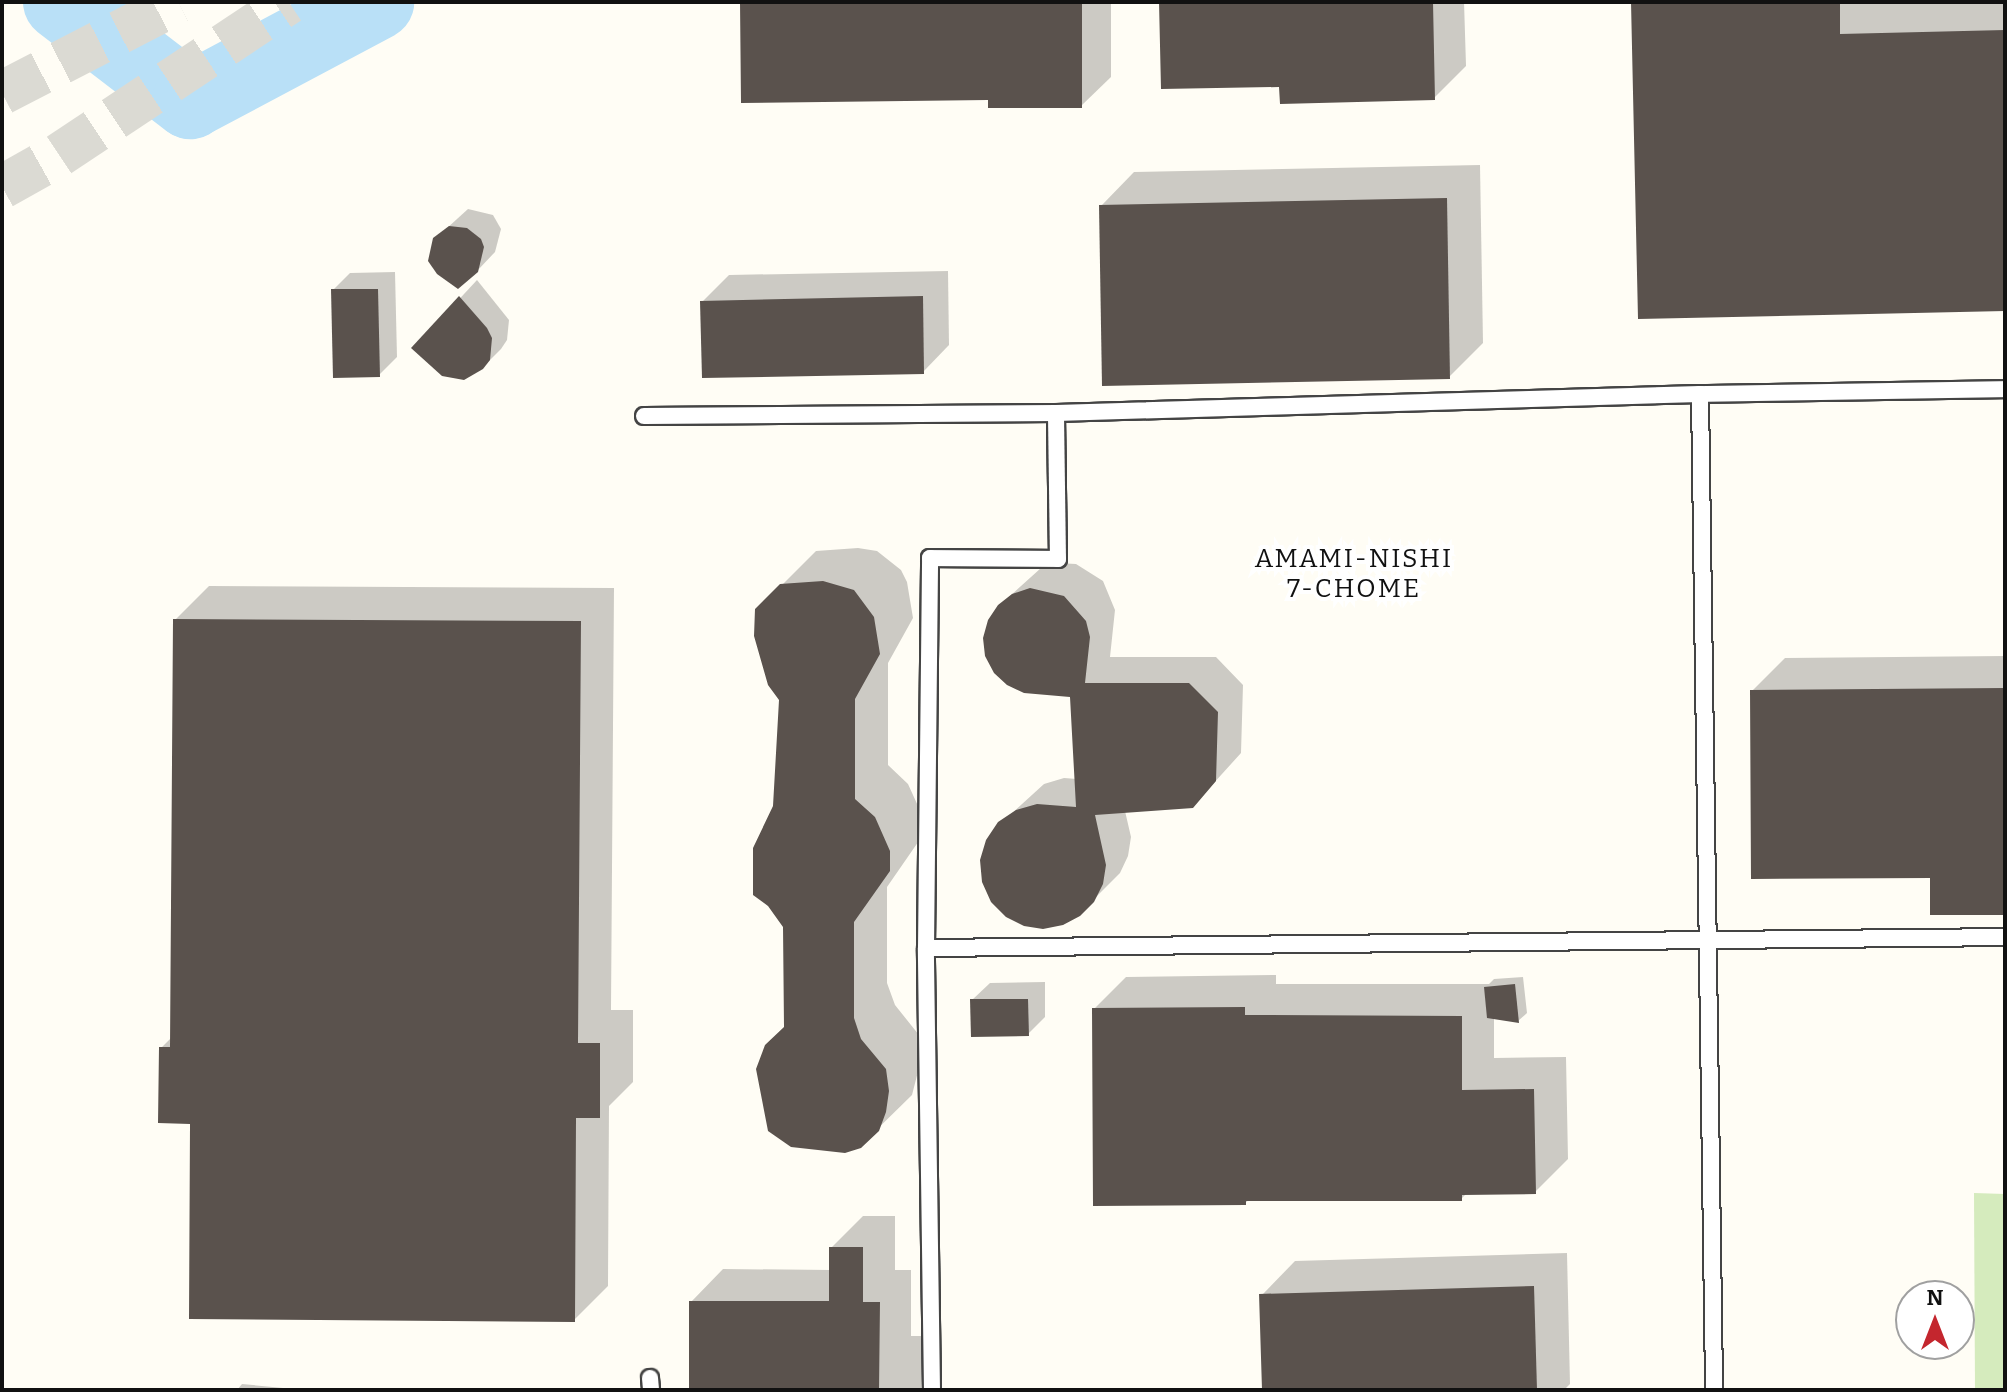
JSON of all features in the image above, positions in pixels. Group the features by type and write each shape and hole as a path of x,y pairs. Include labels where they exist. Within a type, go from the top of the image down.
{"lane":[{"path":"644,416 1056,413 1700,394 2005,389"},
{"path":"1700,394 1714,1390"},
{"path":"932,1390 926,948 930,558 1058,559 1056,413"},
{"path":"926,948 2005,937"}],"green space":[{"path":"1974,1193 2005,1194 2005,1390 1975,1390"}],"building":[{"path":"740,2 1082,2 1082,108 988,108 988,100 741,103"},
{"path":"1159,2 1433,2 1435,100 1280,104 1279,87 1161,89"},
{"path":"1631,2 1840,2 1840,34 2005,30 2005,311 1638,319"},
{"path":"1447,198 1450,379 1102,386 1099,205"},
{"path":"449,226 467,228 481,239 484,247 478,272 458,289 437,274 428,261 433,238"},
{"path":"331,289 378,289 380,377 333,378"},
{"path":"459,296 492,338 490,360 483,369 464,380 442,376 411,348"},
{"path":"923,296 924,374 702,378 700,301"},
{"path":"823,581 854,590 874,617 880,654 855,699 855,799 875,817 890,851 890,871 854,922 854,1018 861,1039 886,1069 889,1091 886,1112 879,1131 861,1148 845,1153 791,1147 768,1131 756,1069 765,1045 784,1027 783,927 768,906 753,895 753,848 773,806 779,700 768,685 754,636 755,609 780,584"},
{"path":"1030,588 1064,596 1086,621 1090,637 1085,683 1189,683 1218,712 1216,781 1193,808 1095,815 1106,865 1103,884 1094,902 1080,916 1063,925 1043,929 1024,926 1006,917 991,902 982,882 980,860 986,840 998,822 1016,810 1037,804 1076,807 1070,697 1024,693 1007,685 994,673 985,656 983,638 988,620 998,605 1012,594"},
{"path":"173,619 581,621 578,1043 600,1043 600,1118 576,1118 575,1322 189,1319 190,1124 158,1123 159,1047 170,1047"},
{"path":"2005,688 2005,915 1930,915 1930,878 1751,879 1750,690"},
{"path":"1515,984 1519,1023 1487,1018 1484,987"},
{"path":"970,999 1028,999 1029,1036 971,1037"},
{"path":"1245,1007 1245,1015 1462,1016 1462,1090 1534,1089 1536,1194 1462,1195 1462,1201 1246,1201 1246,1205 1093,1206 1092,1008"},
{"path":"829,1247 863,1247 863,1302 880,1302 879,1390 689,1390 689,1301 829,1301"},
{"path":"1534,1286 1537,1390 1262,1390 1259,1294"}],"waterway":[{"path":"61,2 190,101 376,2"}],"tunnel":[{"path":"2,93 178,2"},
{"path":"2,187 59,155 289,2"}],"district":[{"name":"AMAMI-NISHI 7-CHOME","path":"1354,574"}]}
